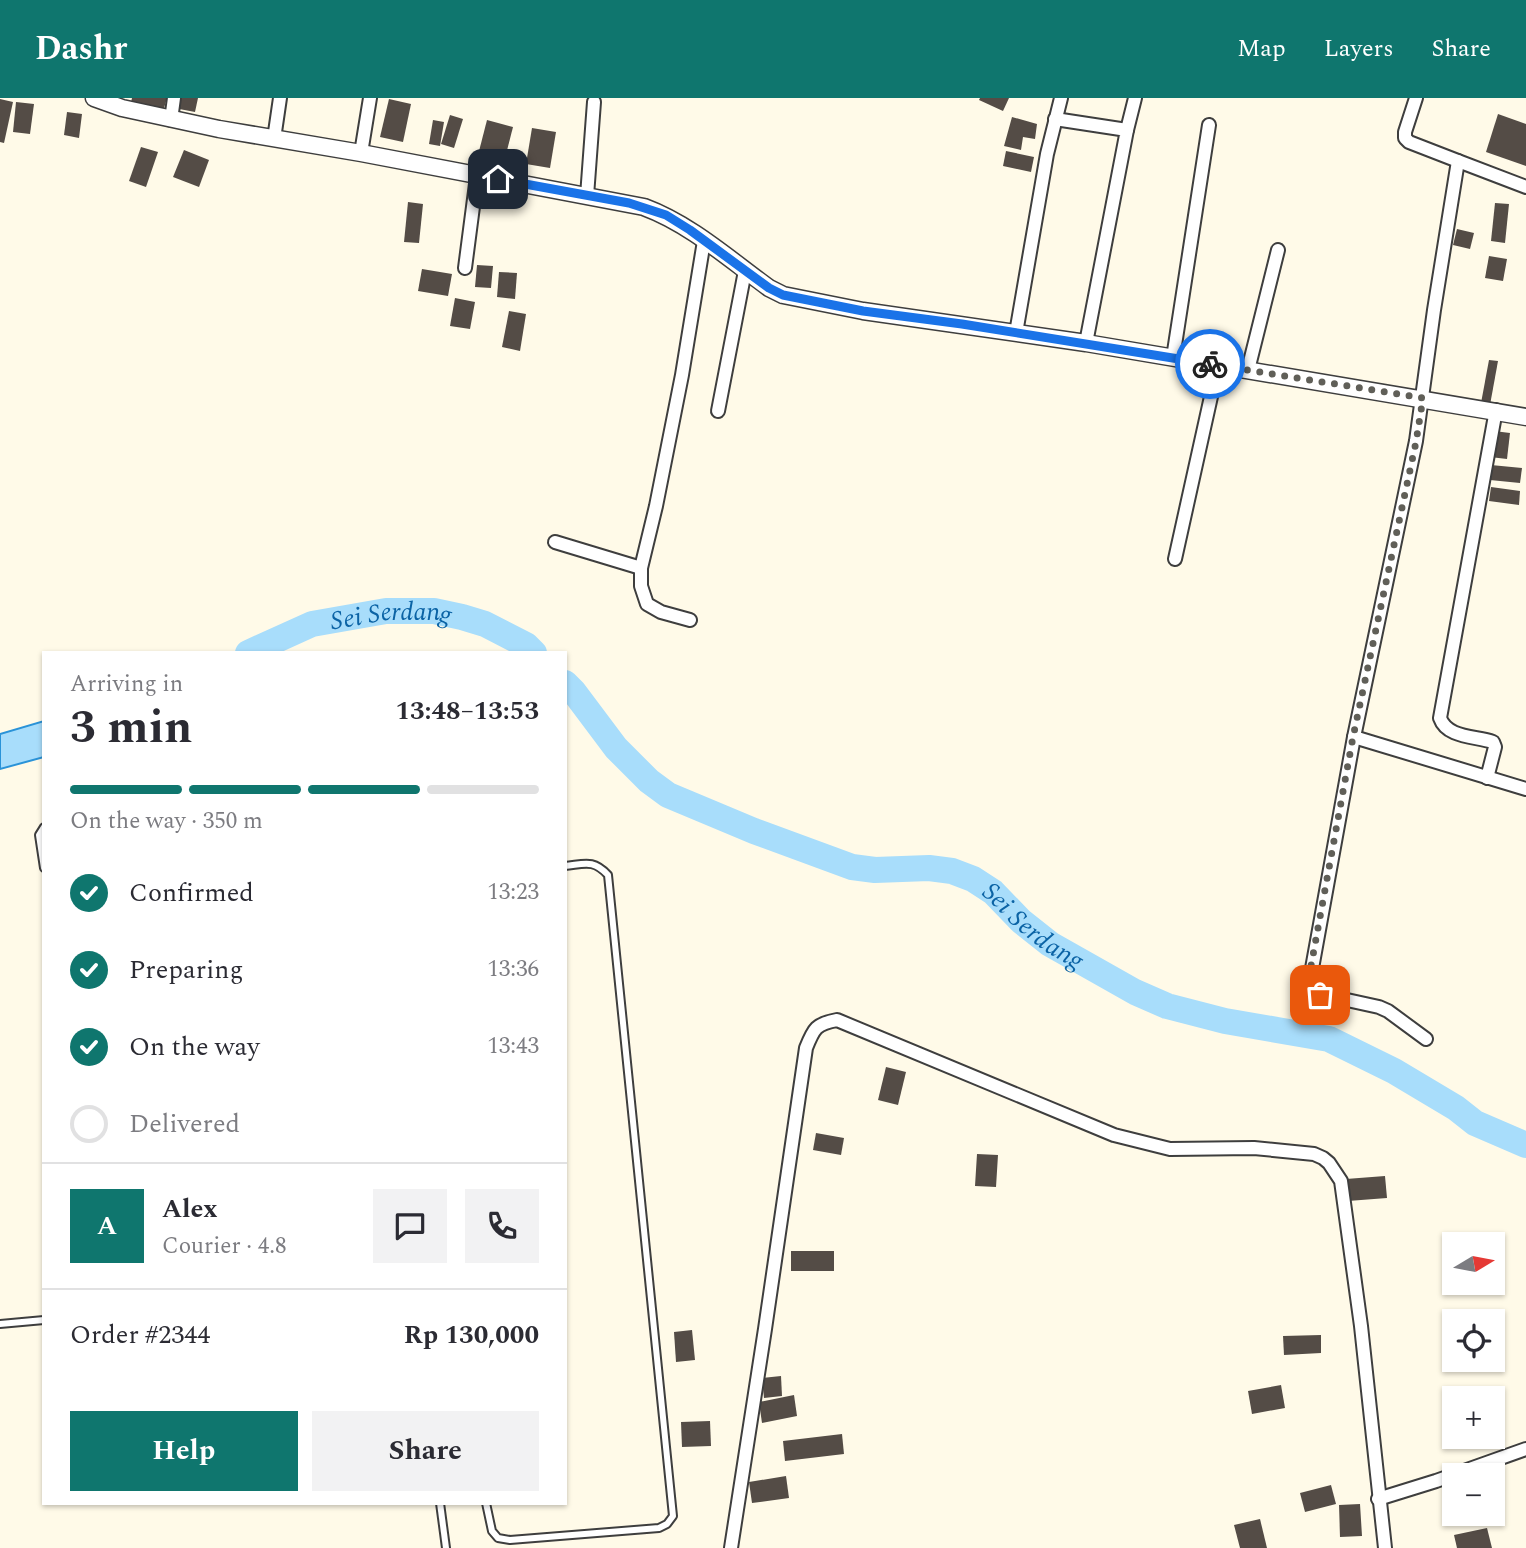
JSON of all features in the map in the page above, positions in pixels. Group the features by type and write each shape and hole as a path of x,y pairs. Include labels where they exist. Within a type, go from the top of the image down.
{"street":[{"path":"93,98 171,120 629,203 666,215 769,288 783,295 809,301 1086,343 1526,416"},
{"path":"171,120 174,98"},
{"path":"274,139 280,98"},
{"path":"361,153 370,98"},
{"path":"1016,333 1047,154 1061,98"},
{"path":"1086,343 1135,98"},
{"path":"1416,98 1405,132 1405,138 1409,142 1526,187"},
{"path":"587,196 594,102"},
{"path":"1055,119 1127,130"},
{"path":"1174,358 1209,125"},
{"path":"1426,1039 1388,1011 1315,993 1309,985 1353,737 1416,442 1458,161"},
{"path":"466,268 477,176"},
{"path":"690,620 661,612 647,604 641,586 641,568 682,375 704,241"},
{"path":"1248,370 1278,250"},
{"path":"718,411 745,271"},
{"path":"1175,559 1218,365"},
{"path":"1488,774 1495,747 1491,741 1450,732 1443,726 1440,718 1496,410"},
{"path":"555,542 641,568"},
{"path":"1353,737 1488,774 1526,789"},
{"path":"731,1548 806,1048 813,1031 821,1023 837,1020 1114,1135 1170,1149 1254,1148 1314,1154 1323,1158 1341,1181 1361,1326 1385,1548"},
{"path":"1378,1499 1526,1449"}],"lane":[{"path":"42,830 39,835 42,855"},
{"path":"486,1505 492,1531 498,1538 510,1541 659,1528 667,1524 673,1516 608,875 600,866 592,864 567,866"},
{"path":"0,1324 42,1320"},
{"path":"440,1505 446,1548"},
{"path":"498,1538 498,1548"}],"water":[{"path":"42,722 42,758 0,769 0,734"}],"building":[{"path":"132,98 167,98 162,115 130,107"},
{"path":"176,98 198,98 195,112 174,108"},
{"path":"1009,98 1003,111 979,100"},
{"path":"0,99 13,102 4,143 0,142"},
{"path":"389,99 411,104 403,142 380,137"},
{"path":"16,102 34,104 30,134 13,132"},
{"path":"67,112 82,114 79,138 64,135"},
{"path":"1498,114 1526,124 1526,166 1486,152"},
{"path":"450,115 463,119 454,148 441,144"},
{"path":"1012,117 1037,124 1035,139 1023,137 1021,150 1004,146"},
{"path":"433,120 444,122 440,146 429,144"},
{"path":"487,120 513,127 503,166 477,159"},
{"path":"532,128 556,132 550,168 526,164"},
{"path":"141,147 158,152 146,187 129,181"},
{"path":"184,150 209,160 199,187 173,177"},
{"path":"1006,151 1034,157 1031,172 1003,166"},
{"path":"408,202 423,204 419,243 404,242"},
{"path":"1495,203 1509,204 1505,243 1491,241"},
{"path":"1457,229 1474,233 1470,249 1453,245"},
{"path":"1489,256 1507,259 1503,281 1485,278"},
{"path":"477,265 493,266 491,288 475,287"},
{"path":"422,269 452,274 448,296 418,291"},
{"path":"499,272 517,273 515,299 497,297"},
{"path":"455,298 475,302 470,329 450,326"},
{"path":"509,311 526,314 520,351 502,347"},
{"path":"1489,360 1498,361 1490,405 1481,403"},
{"path":"1494,431 1510,433 1507,459 1490,457"},
{"path":"1491,465 1522,468 1520,483 1490,480"},
{"path":"1491,487 1520,491 1519,505 1489,501"},
{"path":"886,1067 906,1072 898,1105 878,1100"},
{"path":"816,1133 844,1138 841,1155 813,1150"},
{"path":"977,1154 998,1155 996,1187 975,1186"},
{"path":"1385,1176 1387,1198 1348,1201 1346,1179"},
{"path":"791,1251 834,1251 834,1271 791,1271"},
{"path":"692,1330 695,1360 676,1362 674,1332"},
{"path":"1321,1335 1321,1353 1284,1355 1283,1336"},
{"path":"781,1376 782,1396 764,1398 762,1378"},
{"path":"1281,1385 1285,1408 1252,1414 1248,1391"},
{"path":"794,1395 797,1416 762,1423 759,1402"},
{"path":"710,1421 711,1446 682,1447 681,1422"},
{"path":"842,1434 844,1454 785,1461 783,1441"},
{"path":"786,1476 789,1498 752,1503 749,1482"},
{"path":"1331,1485 1336,1504 1305,1512 1300,1493"},
{"path":"1360,1504 1362,1536 1340,1537 1339,1505"},
{"path":"1260,1519 1267,1548 1240,1548 1234,1525"},
{"path":"1487,1528 1492,1548 1457,1548 1454,1535"}],"waterway":[{"name":"Sei Serdang","path":"252,651 312,624 386,611 434,611 462,617 485,624 526,645 532,651"},
{"name":"Sei Serdang","path":"567,685 616,748 649,781 668,795 754,831 852,867 875,870 929,868 952,871 973,879 993,892 1021,921 1050,944 1135,992 1167,1006 1225,1021 1329,1039 1394,1071 1456,1108 1475,1123 1526,1145"}],"way so far":[{"path":"1210,364 1423,398 1353,737 1309,977 1310,989 1320,995"}],"route":[{"path":"498,179 644,206 666,215 690,230 769,288 783,295 863,311 1210,364"}]}
